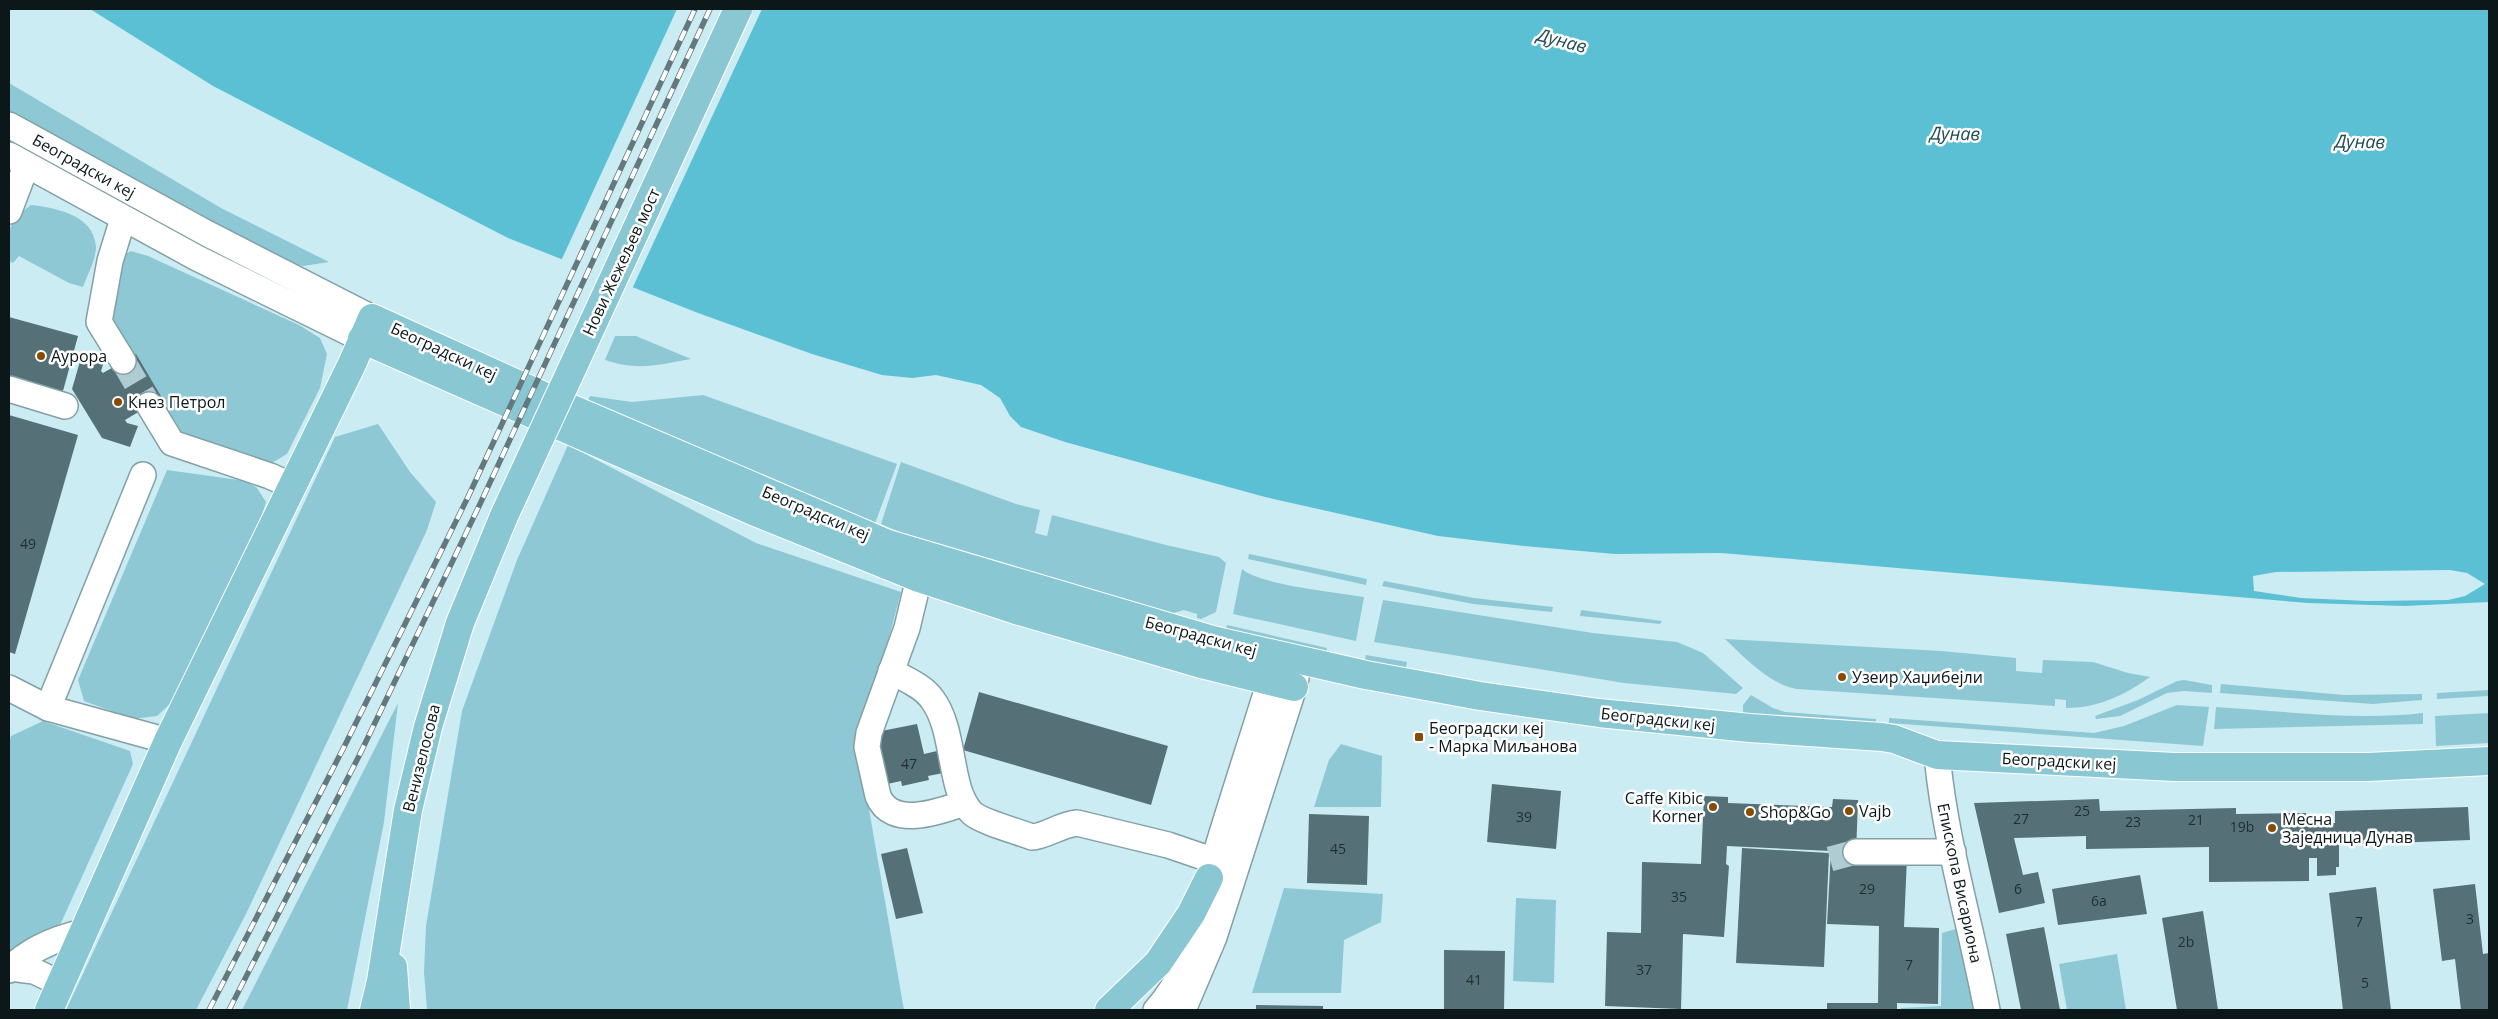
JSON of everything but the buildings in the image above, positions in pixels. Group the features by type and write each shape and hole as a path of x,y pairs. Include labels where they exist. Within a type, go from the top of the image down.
{"main road":[{"name":"Нови Жежељев мост","path":"504,516 738,9"},
{"path":"49,1010 168,741 352,364 367,328"},
{"name":"Београдски кеј","path":"367,328 753,510 919,578 1016,610 1168,654 1282,684"},
{"name":"Београдски кеј","path":"367,328 563,405 888,544 1144,621 1289,658 1366,675 1480,696 1608,714 1750,728 1882,737 1894,739 1937,755 2175,767 2368,767 2489,761"},
{"name":"Венизелосова","path":"374,1010 381,981 408,810 435,701 460,623 504,516"},
{"path":"1109,1010 1158,963 1191,914 1212,869"},
{"path":"391,914 396,1010"}],"street":[{"name":"Београдски кеј","path":"9,125 208,234 367,328"},
{"name":"Београдски кеј","path":"17,160 123,220 197,258 367,328"},
{"path":"9,211 17,160"},
{"path":"123,220 110,262 99,322 123,361"},
{"path":"9,389 64,406"},
{"path":"149,405 172,443 270,476 292,486"},
{"path":"48,708 143,475"},
{"path":"919,578 907,628 869,733 867,747 881,803 889,811 906,815 920,814 964,803"},
{"path":"1195,1010 1205,961 1282,684 1275,670 1289,658"},
{"path":"891,671 921,689 932,698 940,711 947,730 964,803 974,815 1032,836 1039,836 1062,825 1077,823 1168,845 1212,869"},
{"path":"1156,1010 1176,983 1190,952 1212,869 1282,684"},
{"path":"10,694 48,708 168,741"},
{"name":"Епископа Висариона","path":"1937,755 1941,798 1986,1010"},
{"path":"1856,852 1953,852"},
{"path":"9,969 40,946 60,938 84,932"},
{"path":"1183,1010 1205,961"},
{"path":"9,969 34,971 61,984"}],"shaded area":[{"path":"9,83 221,208 329,262 303,266 285,262 9,113"},
{"path":"31,205 52,208 73,215 89,227 94,236 96,252 83,287 69,283 19,256 13,263 9,261 10,229 17,218"},
{"path":"131,251 148,256 299,325 320,338 327,354 320,388 287,454 270,464 187,441 109,314 119,258"},
{"path":"615,336 636,336 691,359 648,366 627,365 605,360"},
{"path":"703,395 897,464 874,526 585,409 590,396 632,402"},
{"path":"378,424 410,472 436,502 427,530 246,914 196,1010 66,1010 335,437"},
{"path":"568,445 756,543 901,592 859,752 904,1010 427,1010 424,972 426,926 462,711 517,560"},
{"path":"901,462 1016,504 1040,510 1035,533 1047,536 1052,515 1219,557 1226,563 1216,612 1201,619 1197,618 1197,614 1184,610 1167,615 946,552 881,524"},
{"path":"167,470 246,481 257,488 266,502 261,518 170,704 157,716 133,719 84,701 78,680"},
{"path":"1249,554 1367,579 1366,585 1248,559"},
{"path":"1242,569 1251,575 1281,584 1364,597 1356,641 1233,614"},
{"path":"1384,581 1474,598 1553,607 1552,612 1473,604 1382,586"},
{"path":"1383,600 1593,633 1677,642 1703,653 1743,688 1736,694 1624,683 1374,642"},
{"path":"1581,610 1662,621 1660,624 1580,616"},
{"path":"1227,625 1327,648 1325,656 1225,633"},
{"path":"1725,639 1941,651 2016,658 2016,671 2042,673 2043,660 2093,662 2128,673 2150,677 2111,699 2089,706 2066,708 2066,700 2055,699 2055,706 1797,689 1777,682 1767,676"},
{"path":"1366,655 1407,662 1405,672 1364,664"},
{"path":"2184,680 2212,685 2212,693 2184,691 2167,693 2120,716 2096,719 2095,716 2138,700 2177,681"},
{"path":"2221,684 2344,695 2422,694 2422,700 2373,704 2220,693"},
{"path":"2489,690 2489,696 2437,699 2437,693"},
{"path":"1751,695 1773,708 1785,712 1876,719 1876,725 1743,715 1743,705"},
{"path":"398,703 384,822 347,1010 242,1010"},
{"path":"2177,705 2209,707 2203,746 1889,723 1889,718 2094,733 2124,726"},
{"path":"2216,707 2346,716 2423,713 2423,724 2214,729"},
{"path":"2489,713 2489,743 2436,746 2435,716"},
{"path":"43,721 130,751 133,764 61,923 9,959 9,743 11,736"},
{"path":"1341,744 1382,756 1381,807 1314,807 1329,760"},
{"path":"1284,888 1383,894 1381,922 1344,940 1341,993 1252,993"},
{"path":"1516,898 1556,900 1554,983 1513,981"},
{"path":"1962,927 1976,1010 1901,1010 1901,1008 1941,1006 1942,933"},
{"path":"2117,954 2126,1010 2067,1010 2059,964"}],"water":[{"name":"Дунав","path":"90,9 2489,9 2489,602 2405,606 2308,603 1721,553 1615,554 1438,536 1265,497 1065,442 1021,427 1010,416 1000,398 981,385 936,375 912,378 882,375 812,354 698,313 508,238 213,86"}],"pier":[{"path":"677,9 762,9 632,289 561,261"},
{"path":"2450,570 2467,573 2485,584 2465,596 2448,600 2367,601 2301,598 2254,591 2253,576 2276,572"}],"tunnel":[{"path":"123,361 149,405"},
{"path":"1830,859 1856,852"}],"railway":[{"path":"209,1010 344,747 468,497 695,9"},
{"path":"229,1010 359,756 480,504 710,9"}],"place":[{"name":"Аурора","path":"41,356"},
{"name":"Кнез Петрол","path":"118,402"},
{"name":"Узеир Хаџибејли","path":"1842,677"},
{"name":"Београдски кеј - Марка Миљанова","path":"1419,737"},
{"name":"Caffe Kibic Korner","path":"1713,807"},
{"name":"Vajb","path":"1849,811"},
{"name":"Shop&Go","path":"1750,812"},
{"name":"Месна Заједница Дунав","path":"2272,828"}]}
